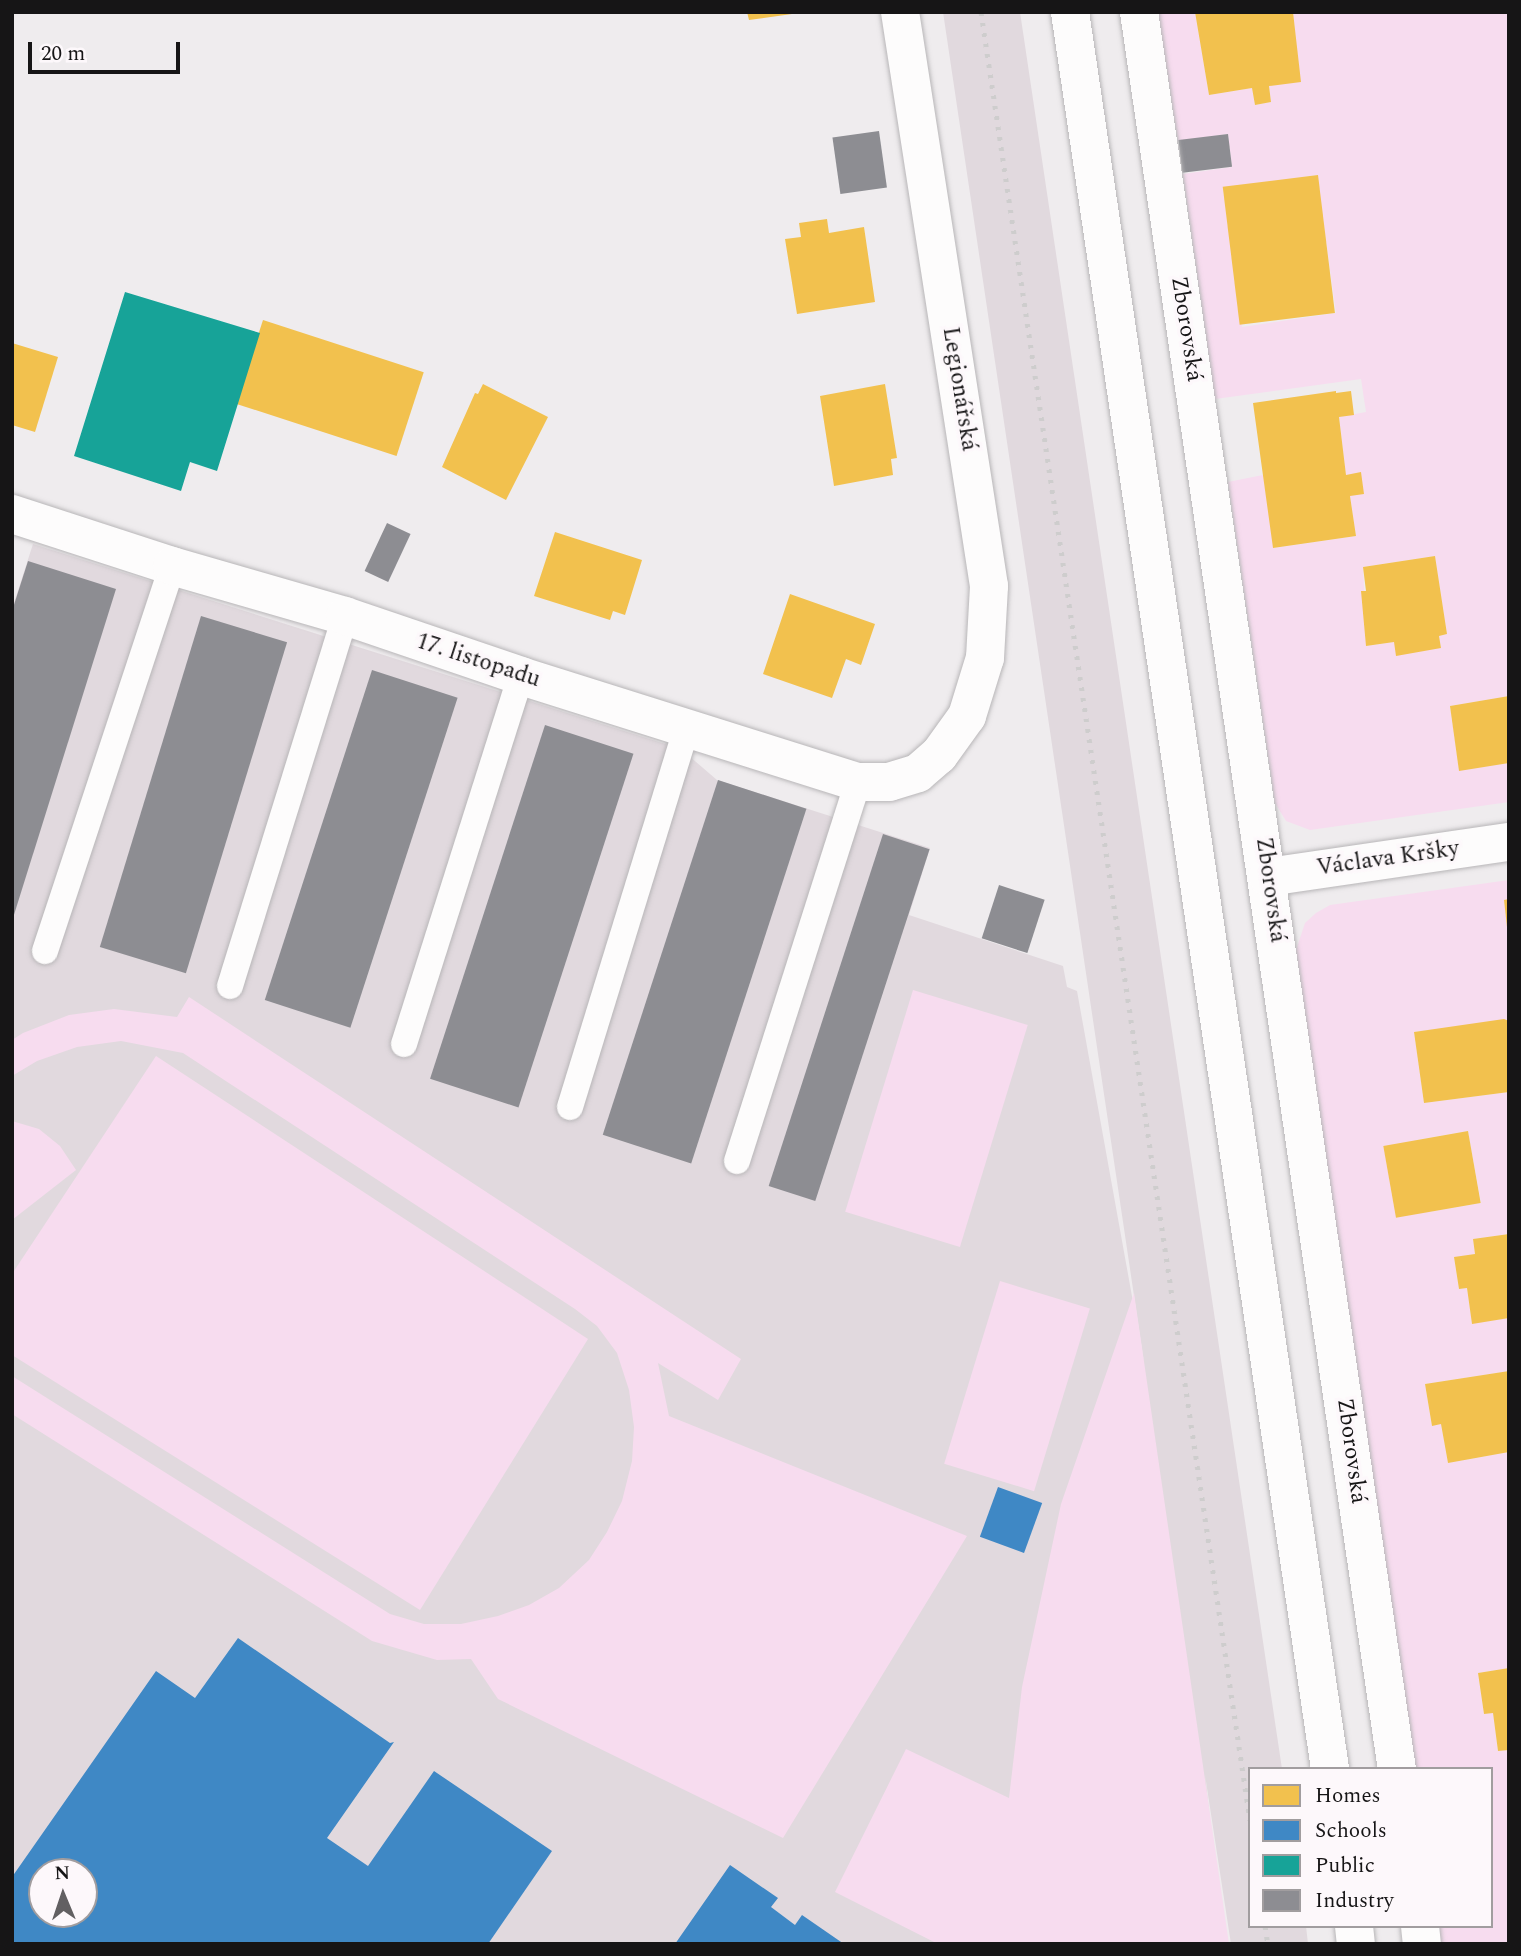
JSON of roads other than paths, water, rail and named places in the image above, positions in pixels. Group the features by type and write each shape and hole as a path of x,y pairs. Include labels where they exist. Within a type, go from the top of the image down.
{"street":[{"name":"Legionářská","path":"900,12 989,586 985,658 967,716 939,755"},
{"path":"1070,12 1330,1767"},
{"name":"Zborovská","path":"1139,12 1397,1767"},
{"name":"17. listopadu","path":"12,514 172,566 345,616 521,676 858,782 889,782 918,774 939,755"},
{"name":"Václava Kršky","path":"1268,877 1509,842"}],"lane":[{"path":"45,951 172,566"},
{"path":"230,986 345,616"},
{"path":"404,1044 521,676"},
{"path":"570,1107 687,727"},
{"path":"737,1161 858,782"}],"railway":[{"path":"981,12 1248,1807"},
{"path":"1265,1928 1268,1944"}]}
